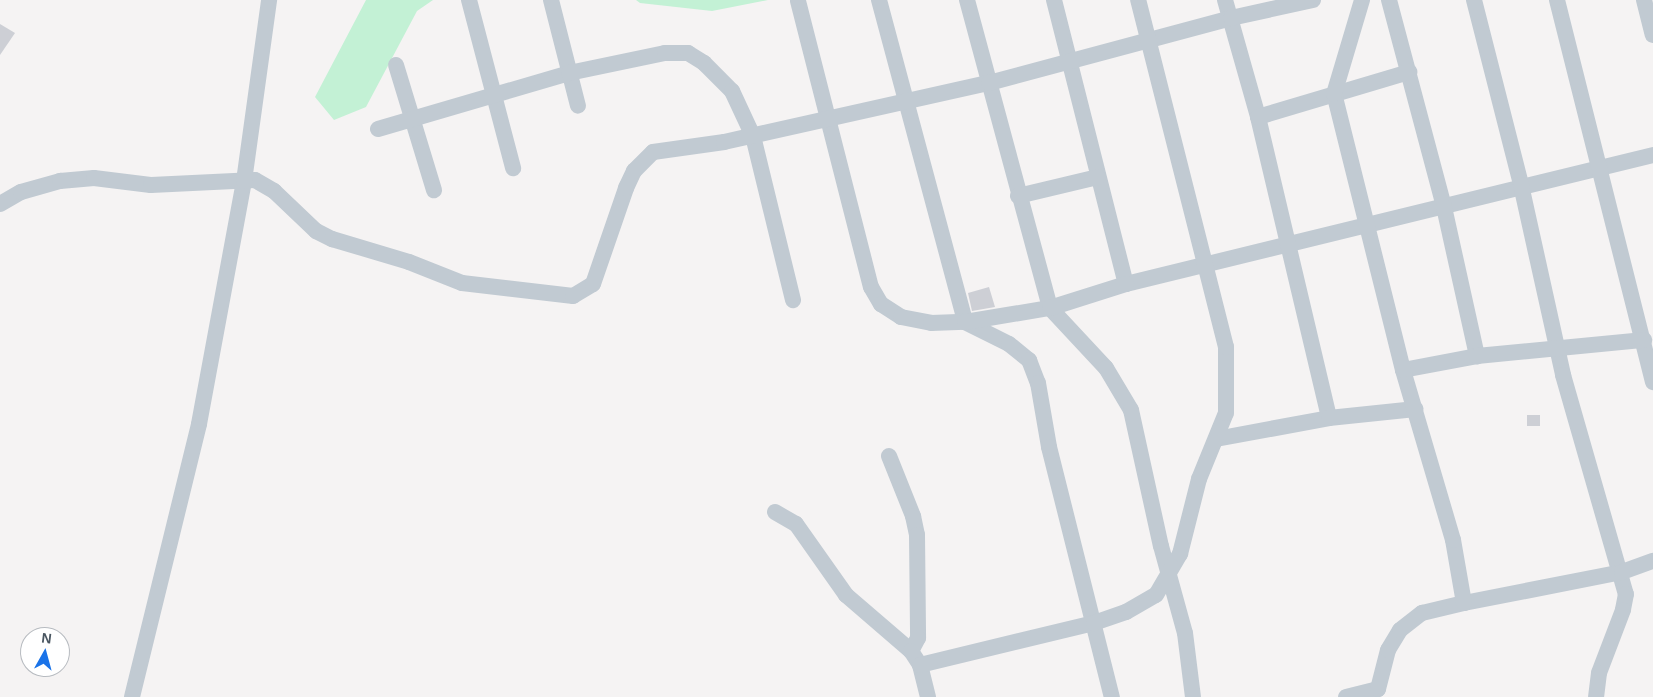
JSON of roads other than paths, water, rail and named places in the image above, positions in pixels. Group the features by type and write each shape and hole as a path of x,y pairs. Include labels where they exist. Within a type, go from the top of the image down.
{"street":[{"path":"132,697 199,424 244,181 269,0"},
{"path":"469,0 492,95 513,168"},
{"path":"551,0 578,106"},
{"path":"879,0 965,322 1009,344 1029,360 1038,383 1049,447 1112,697"},
{"path":"968,0 1018,196 1050,308 1106,368 1131,410 1185,633 1192,697"},
{"path":"1054,0 1126,284"},
{"path":"920,666 1094,623 1126,612 1156,595 1170,576 1180,554 1199,479 1226,413 1226,347 1207,265 1138,0"},
{"path":"1226,0 1258,117 1286,246 1329,418"},
{"path":"0,204 21,192 60,180 94,178 150,184 244,181 264,183 316,231 332,239 409,262 462,284 573,296 593,284 626,188 634,171 648,156 658,151 753,136 826,117 989,83 1230,18 1314,0"},
{"path":"1362,0 1334,94 1403,370 1453,540 1464,603"},
{"path":"1389,0 1444,207 1477,356"},
{"path":"1474,0 1521,185 1557,347 1622,572 1626,594 1624,610 1599,673 1596,697"},
{"path":"1558,0 1601,166 1653,382"},
{"path":"1644,0 1653,35"},
{"path":"798,1 826,117 871,287 881,304 900,317 931,323 965,322 1050,308 1126,284 1444,207 1521,185 1653,155"},
{"path":"378,129 413,117 570,73 665,53 688,53 704,63 732,91 753,136 793,300"},
{"path":"396,65 434,190"},
{"path":"1258,117 1409,72"},
{"path":"1018,196 1098,176"},
{"path":"1403,370 1477,356 1644,340"},
{"path":"1216,439 1329,418 1416,409"},
{"path":"889,456 913,516 917,535 918,638 911,651"},
{"path":"775,512 796,524 846,595 911,651 920,666 928,697"},
{"path":"1346,697 1379,693 1388,650 1400,630 1422,613 1622,572 1653,561"}]}
